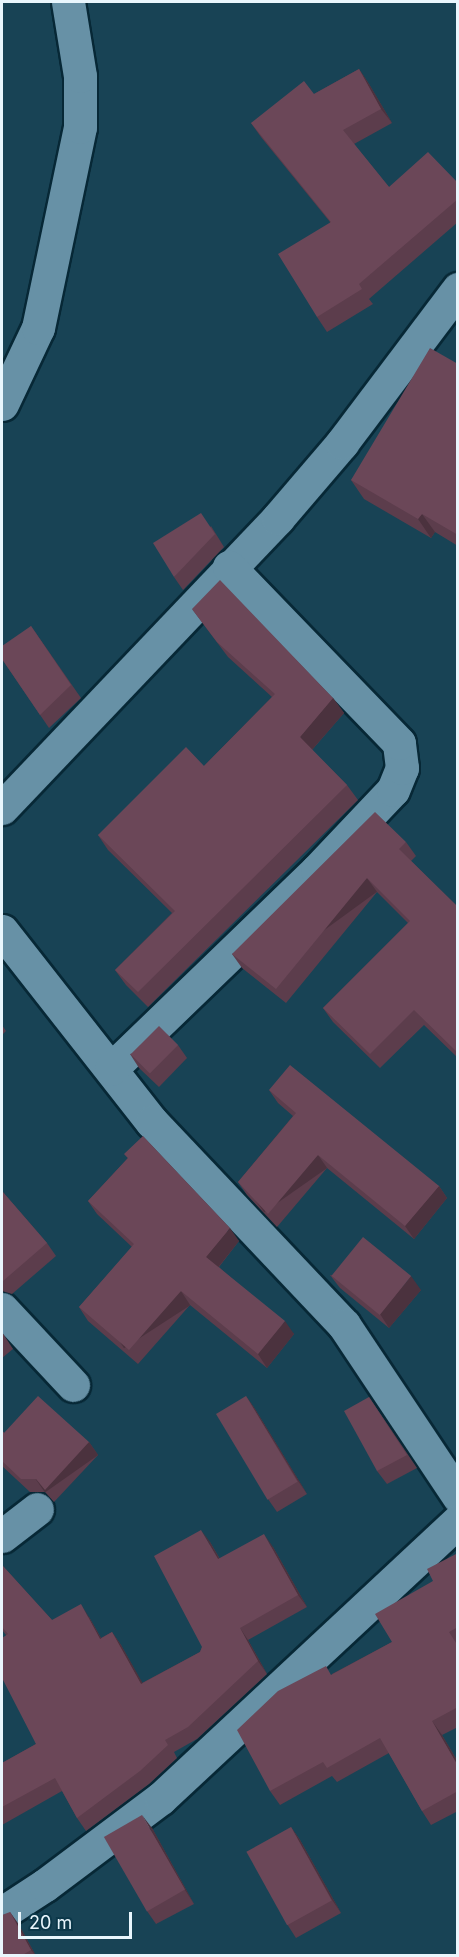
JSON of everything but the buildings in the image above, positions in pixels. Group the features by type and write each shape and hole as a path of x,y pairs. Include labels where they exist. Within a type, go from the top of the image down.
{"street":[{"path":"2,404 38,328 80,127 80,76 68,2"},
{"path":"2,808 278,518 342,443 458,289"},
{"path":"111,1070 317,870 393,790 402,768 399,743 229,567"},
{"path":"2,931 152,1122 344,1324 458,1496"},
{"path":"2,1309 74,1385"},
{"path":"2,1536 37,1509"},
{"path":"2,1913 161,1798 458,1521"}]}
